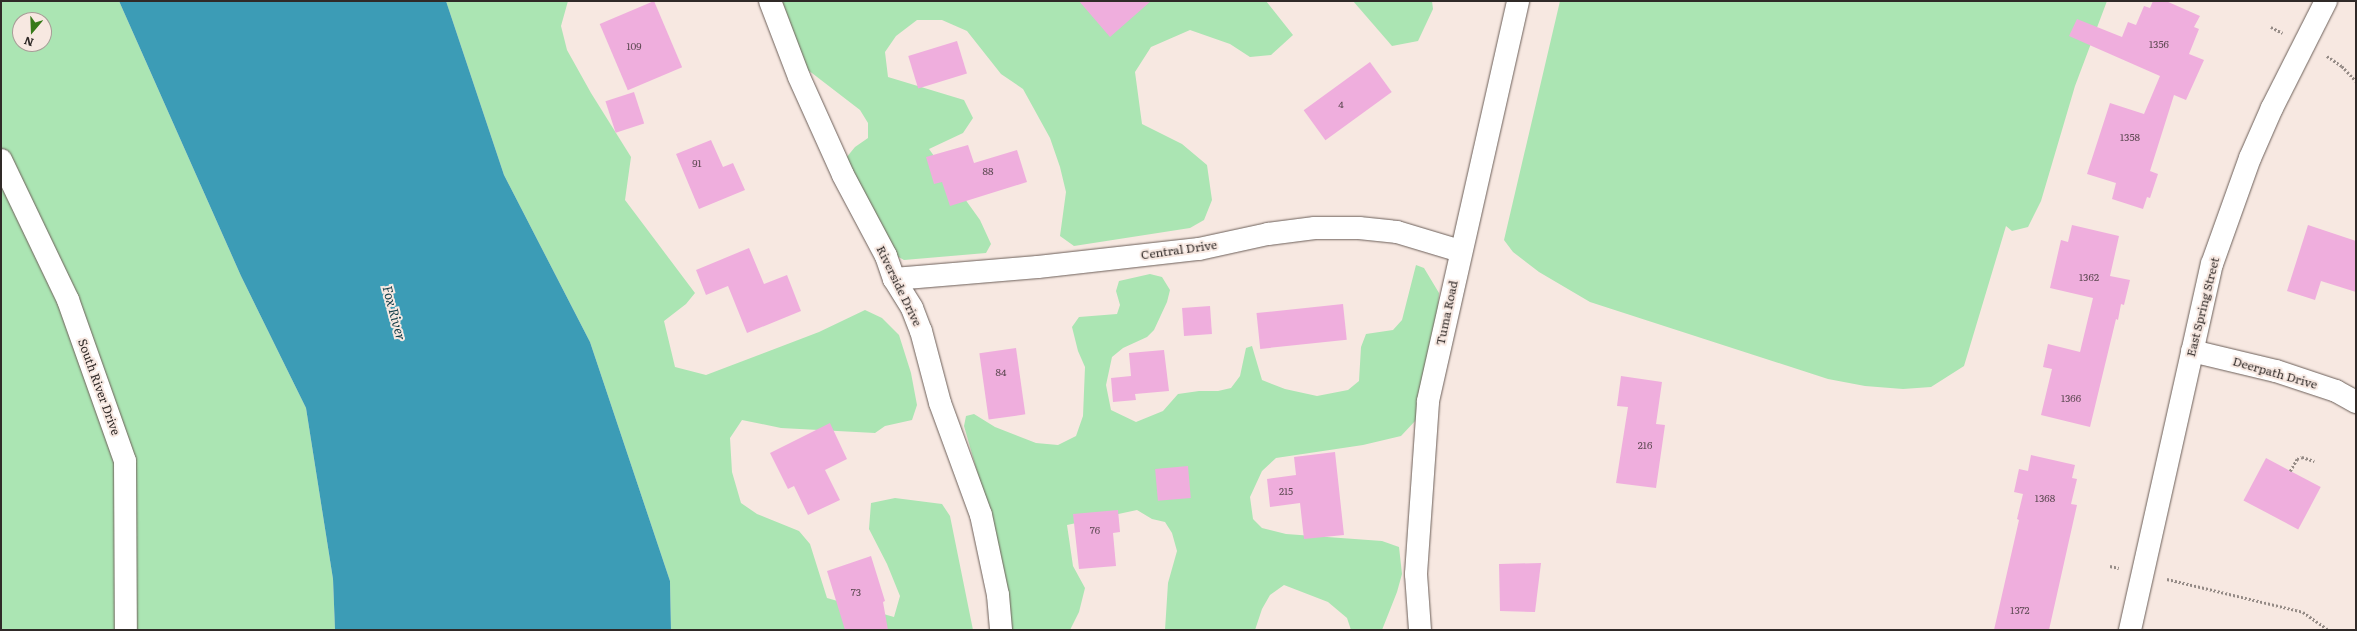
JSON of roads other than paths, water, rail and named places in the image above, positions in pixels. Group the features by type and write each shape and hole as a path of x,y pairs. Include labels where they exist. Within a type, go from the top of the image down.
{"street":[{"name":"Riverside Drive","path":"770,1 799,77 843,175 886,256 894,279 912,308 921,331 940,403 981,515 998,596 1001,630"},
{"name":"Tuma Road","path":"1420,630 1416,574 1428,401 1460,251 1518,1"},
{"name":"East Spring Street","path":"2130,630 2212,264 2250,158 2276,101 2326,1"},
{"name":"South River Drive","path":"1,160 68,300 125,461 126,630"},
{"name":"Central Drive","path":"894,279 1038,267 1199,249 1268,234 1315,228 1359,228 1397,232 1460,251"},
{"name":"Deerpath Drive","path":"2192,351 2276,371 2336,391 2356,402"}],"water":[{"name":"Fox River","path":"119,1 446,1 504,175 590,342 670,581 671,630 335,630 333,579 306,408 241,276"}]}
